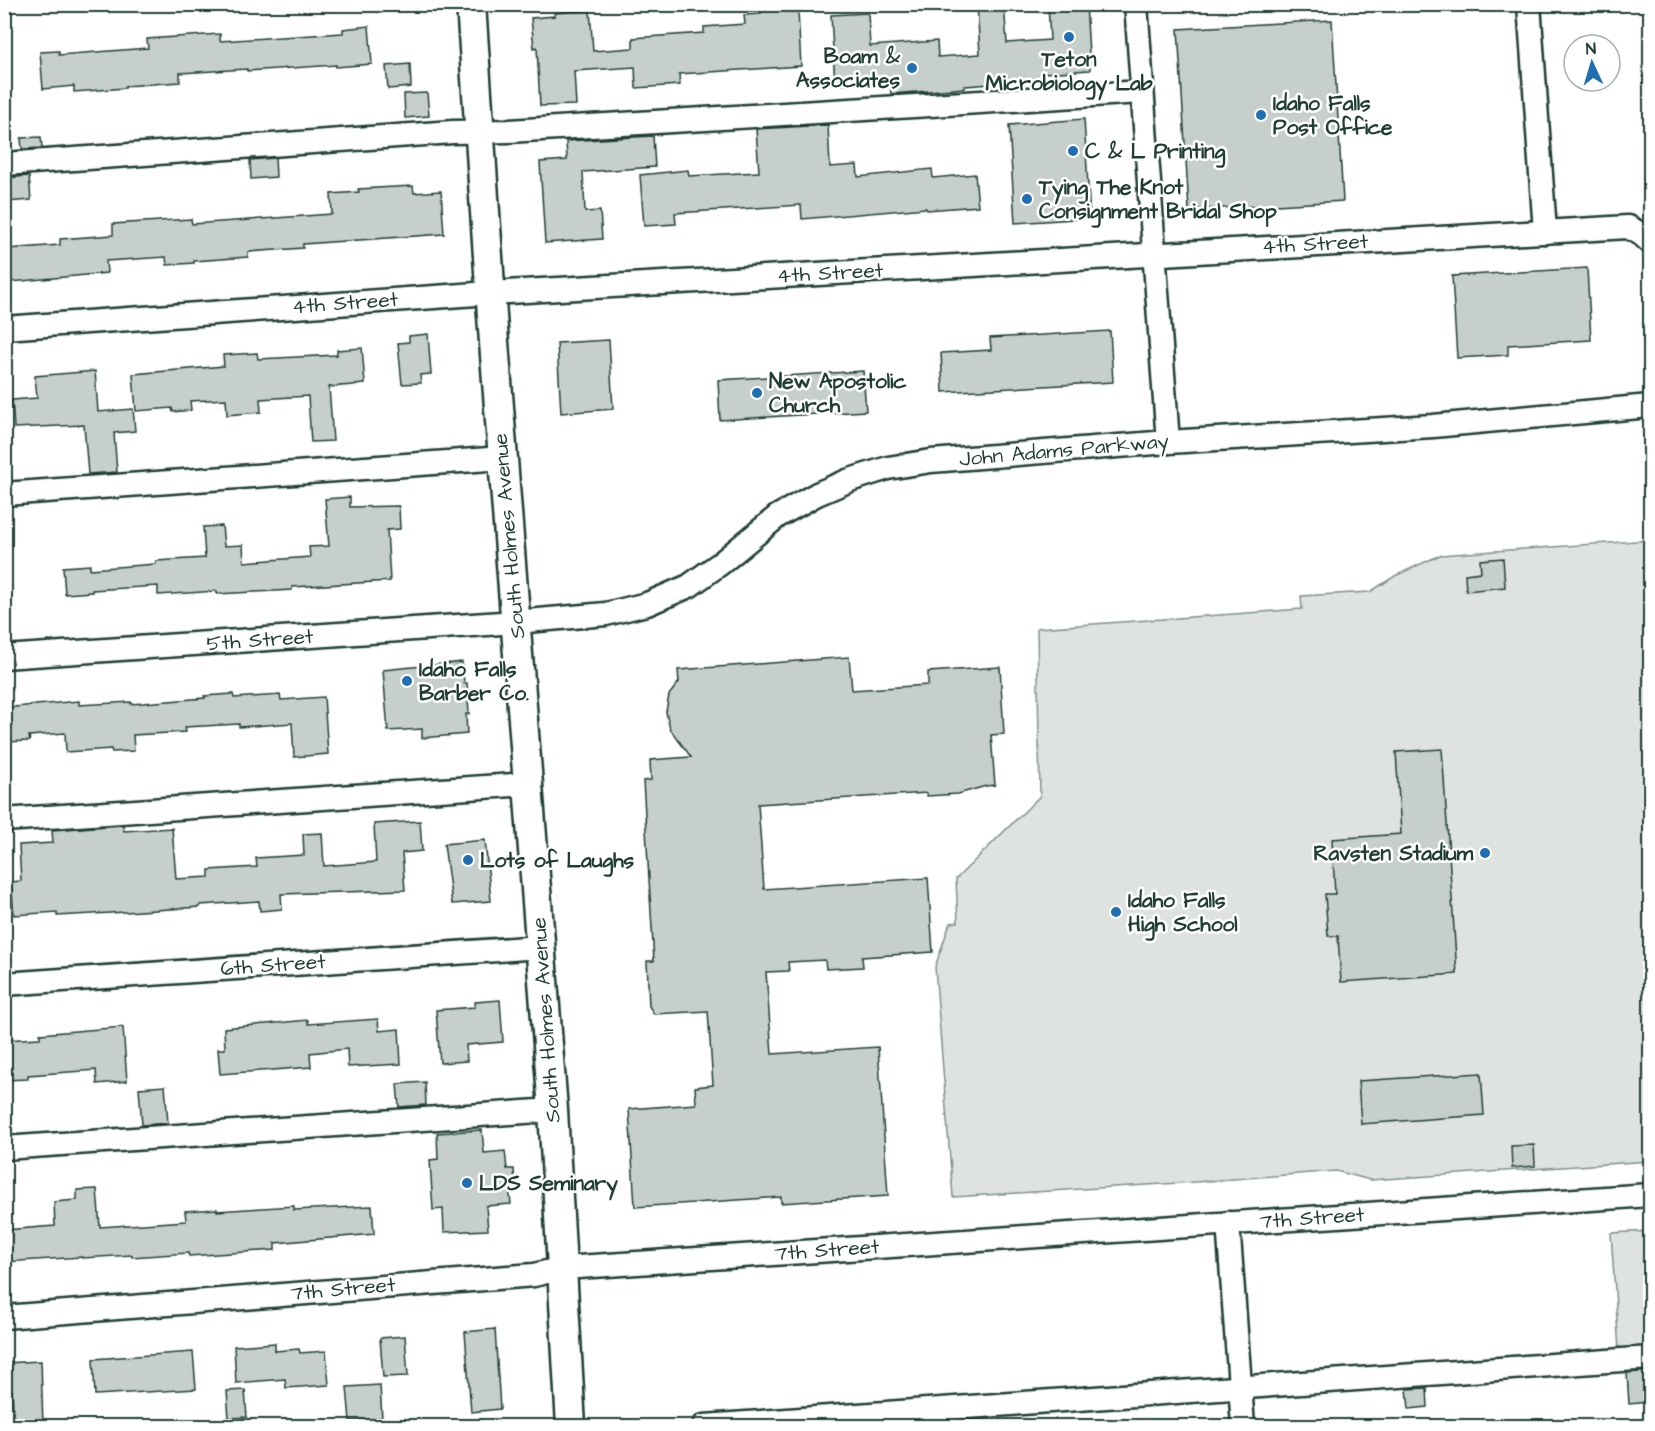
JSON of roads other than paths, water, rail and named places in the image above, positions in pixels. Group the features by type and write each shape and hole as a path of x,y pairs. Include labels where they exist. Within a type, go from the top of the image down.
{"main road":[{"name":"South Holmes Avenue","path":"471,4 490,293 553,1110 571,1426"}],"street":[{"path":"1136,4 1168,442"},
{"path":"1529,4 1545,232"},
{"path":"4,164 479,131 1142,92"},
{"name":"4th Street","path":"4,328 490,293 1628,227 1650,241"},
{"name":"John Adams Parkway","path":"516,622 606,614 647,604 689,586 778,516 817,494 888,468 931,461 1168,442 1433,426 1650,406"},
{"path":"4,494 503,458"},
{"name":"5th Street","path":"4,657 516,622"},
{"path":"4,820 528,784"},
{"name":"6th Street","path":"4,984 540,947"},
{"path":"4,1148 553,1110"},
{"name":"7th Street","path":"4,1317 534,1275 563,1268 1650,1195"},
{"path":"1228,1223 1243,1426"},
{"path":"705,1426 1650,1358"}],"place":[{"name":"Teton Microbiology Lab","path":"1069,37"},
{"name":"Boam & Associates","path":"912,68"},
{"name":"Idaho Falls Post Office","path":"1261,115"},
{"name":"C & L Printing","path":"1073,151"},
{"name":"Tying The Knot Consignment Bridal Shop","path":"1027,199"},
{"name":"New Apostolic Church","path":"757,393"},
{"name":"Idaho Falls Barber Co.","path":"407,681"},
{"name":"Ravsten Stadium","path":"1485,853"},
{"name":"Lots of Laughs","path":"468,860"},
{"name":"Idaho Falls High School","path":"1116,912"},
{"name":"LDS Seminary","path":"467,1183"}]}
